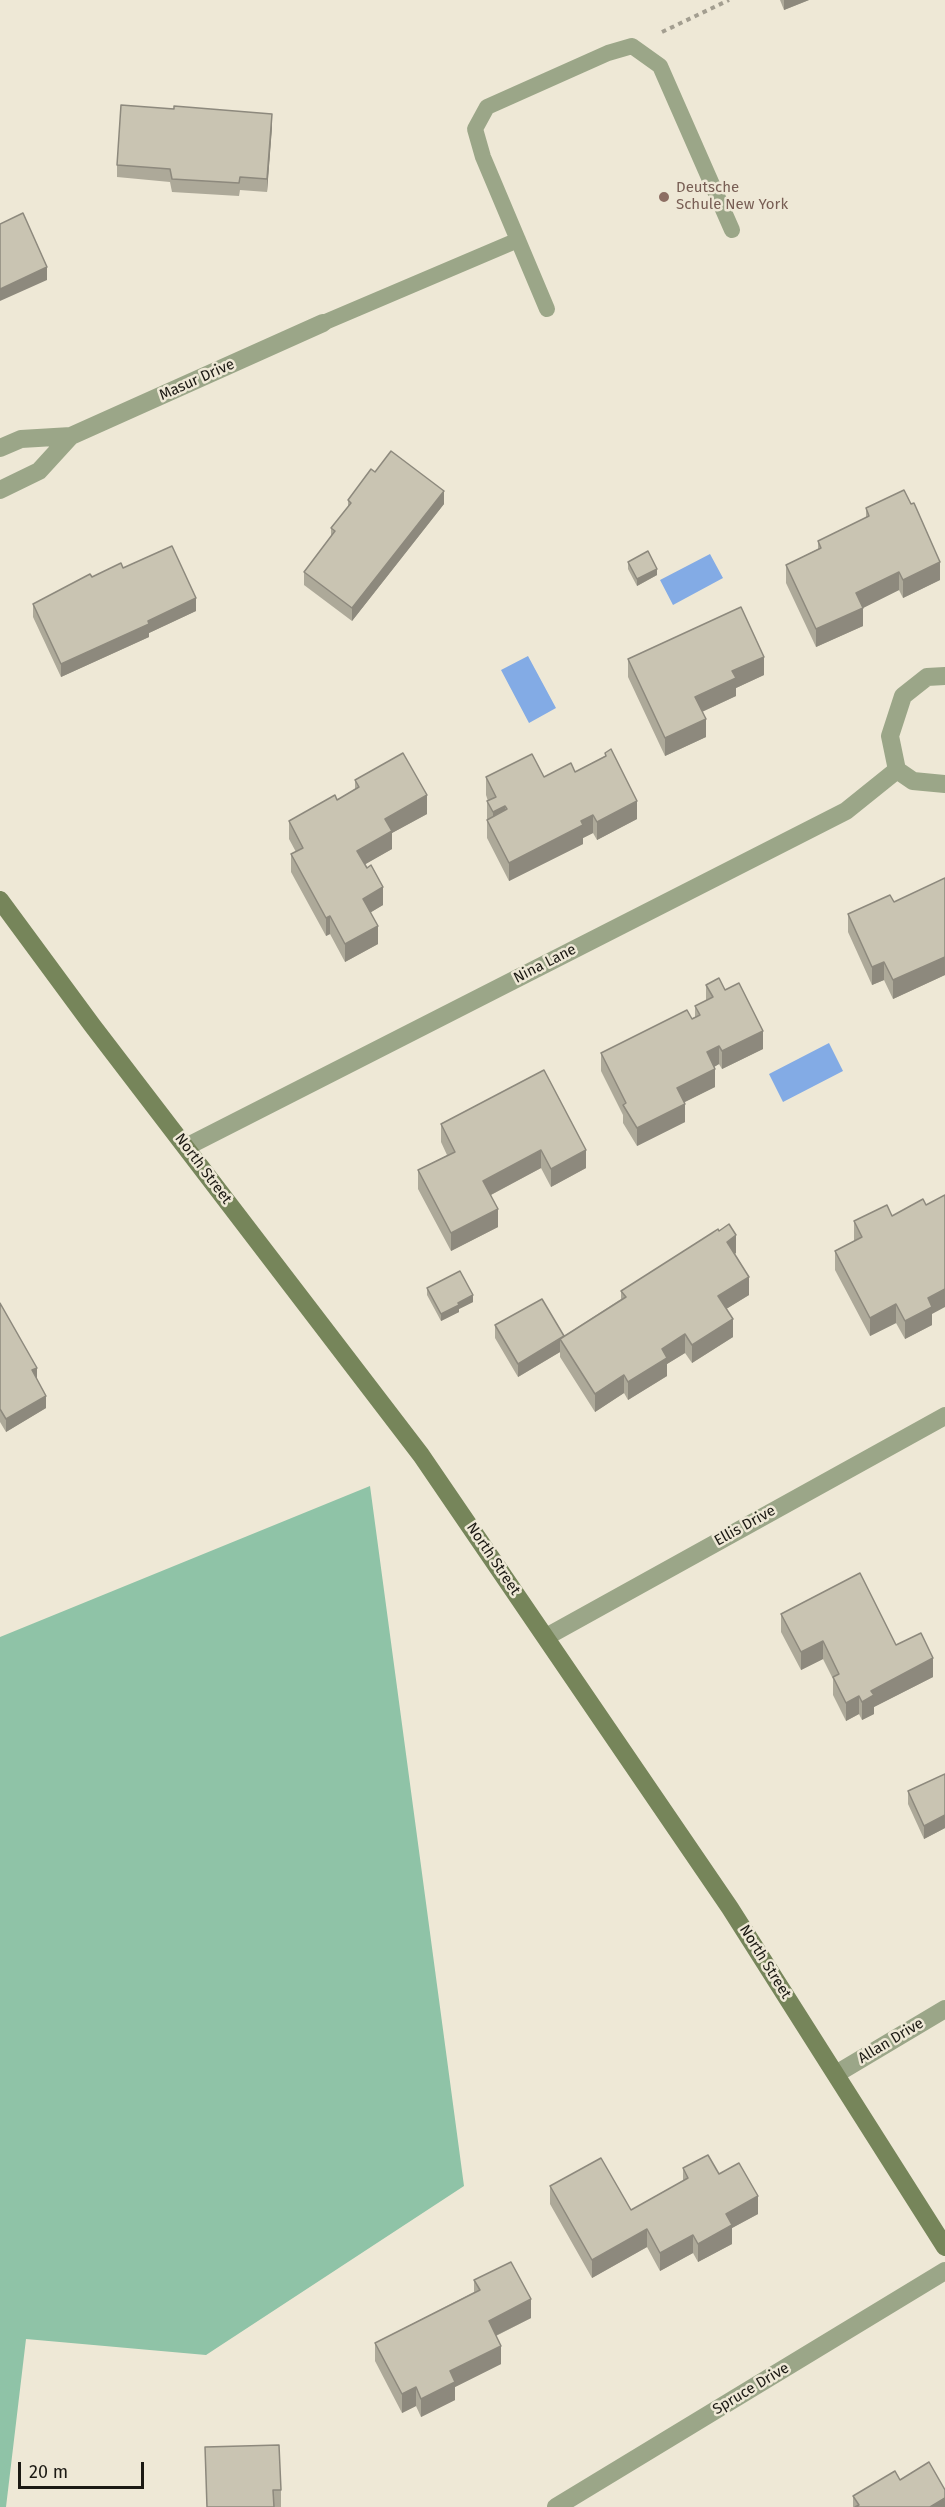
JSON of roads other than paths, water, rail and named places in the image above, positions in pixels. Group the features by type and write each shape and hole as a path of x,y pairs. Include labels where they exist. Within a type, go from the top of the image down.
{"main road":[{"name":"North Street","path":"0,903 421,1455 730,1908 945,2247"}],"street":[{"name":"Masur Drive","path":"0,448 21,439 71,436 324,323"},
{"name":"Masur Drive","path":"0,490 39,471 71,436"},
{"path":"945,676 927,677 903,696 890,736 897,770 913,781 945,784"},
{"name":"Nina Lane","path":"186,1147 846,812 897,770"},
{"name":"Ellis Drive","path":"546,1637 945,1416"},
{"name":"Allan Drive","path":"836,2074 945,2009"},
{"name":"Spruce Drive","path":"556,2507 945,2271"}],"lane":[{"path":"547,309 483,157 475,129 488,107 608,52 632,46 660,66 732,230"},
{"path":"324,323 518,240"}],"water":[{"path":"710,554 723,578 673,605 660,580"},
{"path":"528,656 556,708 529,723 501,670"},
{"path":"829,1043 843,1071 783,1102 769,1074"}],"place":[{"name":"Deutsche Schule New York","path":"664,197"}]}
